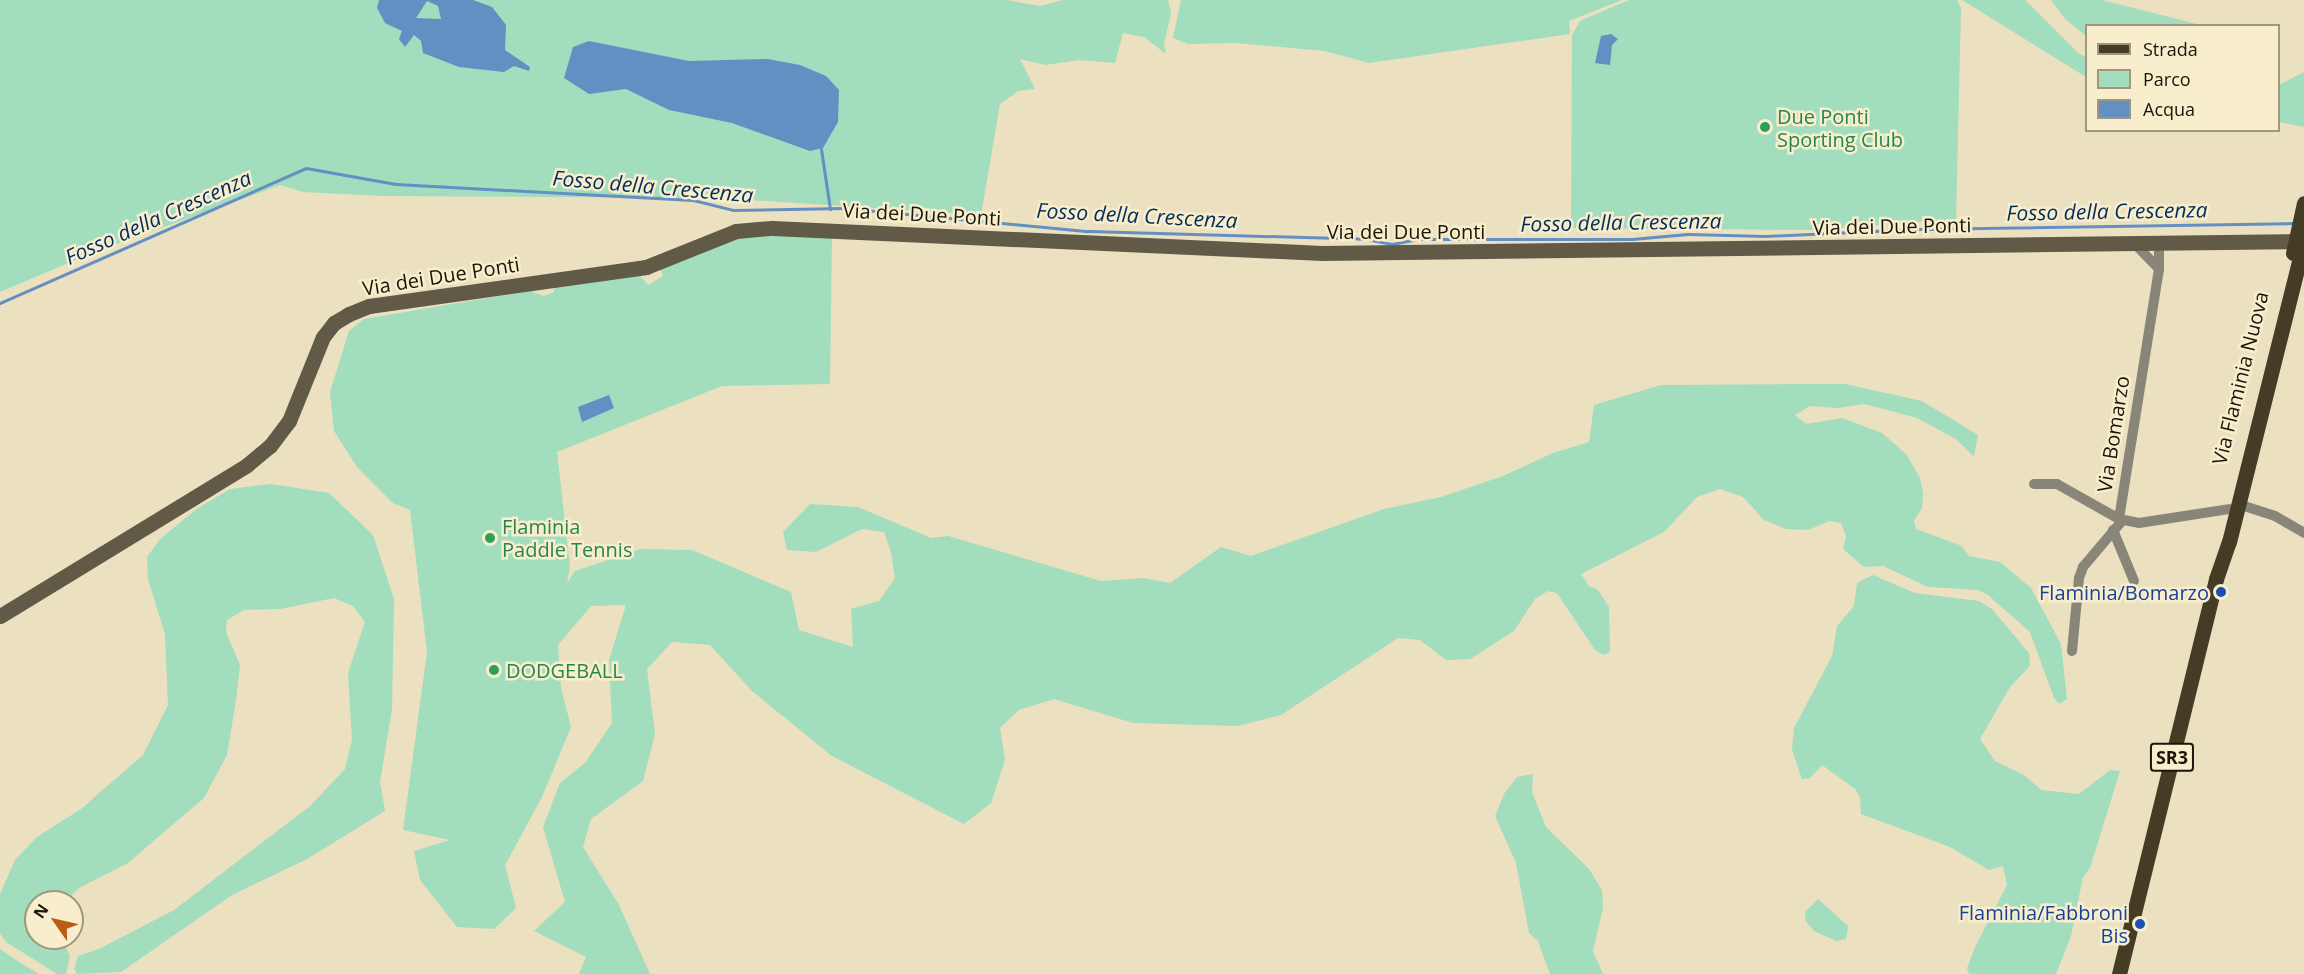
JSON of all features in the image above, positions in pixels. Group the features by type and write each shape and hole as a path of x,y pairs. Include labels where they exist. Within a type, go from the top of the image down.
{"main road":[{"name":"Via Flaminia Nuova","path":"2119,974 2294,266 2304,203"},
{"name":"Via Flaminia Nuova","path":"2294,266 2304,242"}],"street":[{"name":"Via dei Due Ponti","path":"0,616 247,465 270,446 289,421 323,337 334,323 349,314 369,306 646,267 735,231 772,228 1322,253 2304,242"},
{"path":"2134,243 2159,268"},
{"name":"Via Bomarzo","path":"2159,243 2159,268 2118,523 2139,523 2234,507 2275,516 2304,533"},
{"path":"2034,484 2057,484 2118,523 2134,581"},
{"path":"2072,651 2079,578 2118,523"}],"green space":[{"path":"0,0 1007,0 1040,6 1062,0 1168,0 1171,13 1164,44 1166,54 1144,37 1123,33 1115,63 1079,60 1045,65 1020,59 1035,89 1018,91 1000,104 981,215 719,198 382,196 303,192 280,185 92,253 0,292"},
{"path":"1181,0 1622,0 1569,21 1570,34 1369,63 1325,51 1236,43 1188,44 1173,38"},
{"name":"Due Ponti Sporting Club","path":"1629,0 1957,0 1961,8 1956,219 1815,230 1571,228 1572,35 1580,21"},
{"path":"1962,0 2025,0 2078,53 2085,56 2085,76"},
{"path":"2051,0 2102,0 2197,24 2085,24 2085,35 2066,20"},
{"path":"2304,72 2304,127 2280,122 2280,84"},
{"path":"751,234 832,237 830,384 722,386 557,452 570,567 567,583 575,571 641,549 692,550 791,592 799,630 853,647 851,609 879,601 895,578 891,552 884,532 862,529 816,552 787,550 783,532 810,504 858,507 931,538 948,536 1101,581 1143,578 1170,583 1221,547 1251,556 1384,509 1441,497 1503,476 1553,453 1589,442 1594,405 1661,385 1845,384 1922,401 1978,435 1974,457 1956,439 1917,418 1865,404 1837,408 1810,406 1795,415 1806,424 1842,418 1882,433 1906,454 1920,478 1923,493 1922,508 1914,521 1916,529 1962,546 1969,556 2000,562 2031,588 2061,644 2067,699 2059,704 2054,698 2030,632 1988,595 1978,590 1928,587 1883,566 1864,567 1843,549 1846,536 1841,523 1829,521 1808,530 1786,529 1764,520 1743,497 1720,489 1697,497 1664,532 1581,574 1589,586 1598,590 1609,607 1610,652 1603,655 1595,650 1557,593 1548,591 1535,599 1514,631 1470,659 1446,660 1420,640 1398,638 1281,715 1238,726 1133,723 1054,699 1019,710 1000,728 1005,760 991,803 964,824 832,756 752,691 710,645 672,642 647,669 655,734 643,781 591,819 583,847 619,905 650,974 579,974 586,957 534,931 565,902 543,827 560,783 585,763 612,723 609,660 626,605 591,606 558,645 561,688 571,727 542,797 505,865 516,908 494,929 457,927 420,880 414,851 450,840 403,830 427,652 410,510 393,503 357,467 334,431 330,392 349,331 364,319 530,291 543,296 553,293 556,284 636,271 648,285 663,276 660,269 728,239"},
{"path":"271,484 329,493 373,535 394,599 392,709 380,782 385,811 307,859 232,895 121,972 77,974 74,969 78,956 99,949 174,910 310,806 345,769 352,740 348,673 365,622 353,606 334,598 280,609 244,610 227,620 226,632 240,665 236,700 227,755 204,798 128,863 77,890 24,890 24,950 67,950 70,956 66,974 57,974 6,942 0,933 0,894 15,860 37,837 81,809 143,755 168,705 165,634 148,579 147,557 160,539 198,508 230,489"},
{"path":"1873,575 1915,593 1979,601 1992,609 2029,653 2030,666 2010,687 1980,739 1995,761 2024,775 2041,790 2079,794 2110,770 2120,771 2090,868 2083,877 2071,936 2056,974 1969,974 1967,968 1975,947 2007,885 2003,866 1989,870 1950,847 1861,814 1860,797 1855,789 1822,765 1810,778 1802,779 1792,750 1794,728 1832,656 1837,626 1854,606 1857,583"},
{"path":"1533,774 1532,792 1546,827 1589,869 1602,890 1603,908 1593,951 1603,974 1550,974 1538,941 1529,933 1516,863 1495,816 1504,794 1517,777"},
{"path":"1818,899 1848,926 1846,939 1836,941 1814,931 1806,921 1805,912"},
{"path":"0,949 19,962 39,974 0,974"}],"water":[{"path":"379,0 473,0 492,7 506,25 505,50 530,67 529,71 514,66 504,72 459,67 423,53 421,41 414,35 405,47 399,39 402,31 385,23 377,8","holes":["427,1 438,6 441,19 416,18"]},
{"path":"1611,34 1618,39 1612,45 1610,65 1595,63 1601,36"},
{"path":"589,41 689,61 768,59 800,65 826,76 839,90 838,122 823,148 810,151 732,123 669,110 626,89 589,94 564,78 573,47"},
{"path":"609,395 614,408 582,422 578,407"}],"waterway":[{"path":"821,149 830,209"},
{"name":"Fosso della Crescenza","path":"0,303 306,168 396,184 693,200 733,210 843,208 1088,231 1366,239 1392,244 1418,239 1632,239 1688,234 1765,236 1918,229 2294,223"}],"place":[{"name":"Due Ponti Sporting Club","path":"1765,127"},
{"name":"Flaminia Paddle Tennis","path":"490,538"},
{"name":"Flaminia/Bomarzo","path":"2221,592"},
{"name":"DODGEBALL","path":"494,670"},
{"name":"Flaminia/Fabbroni Bis","path":"2140,924"}]}
